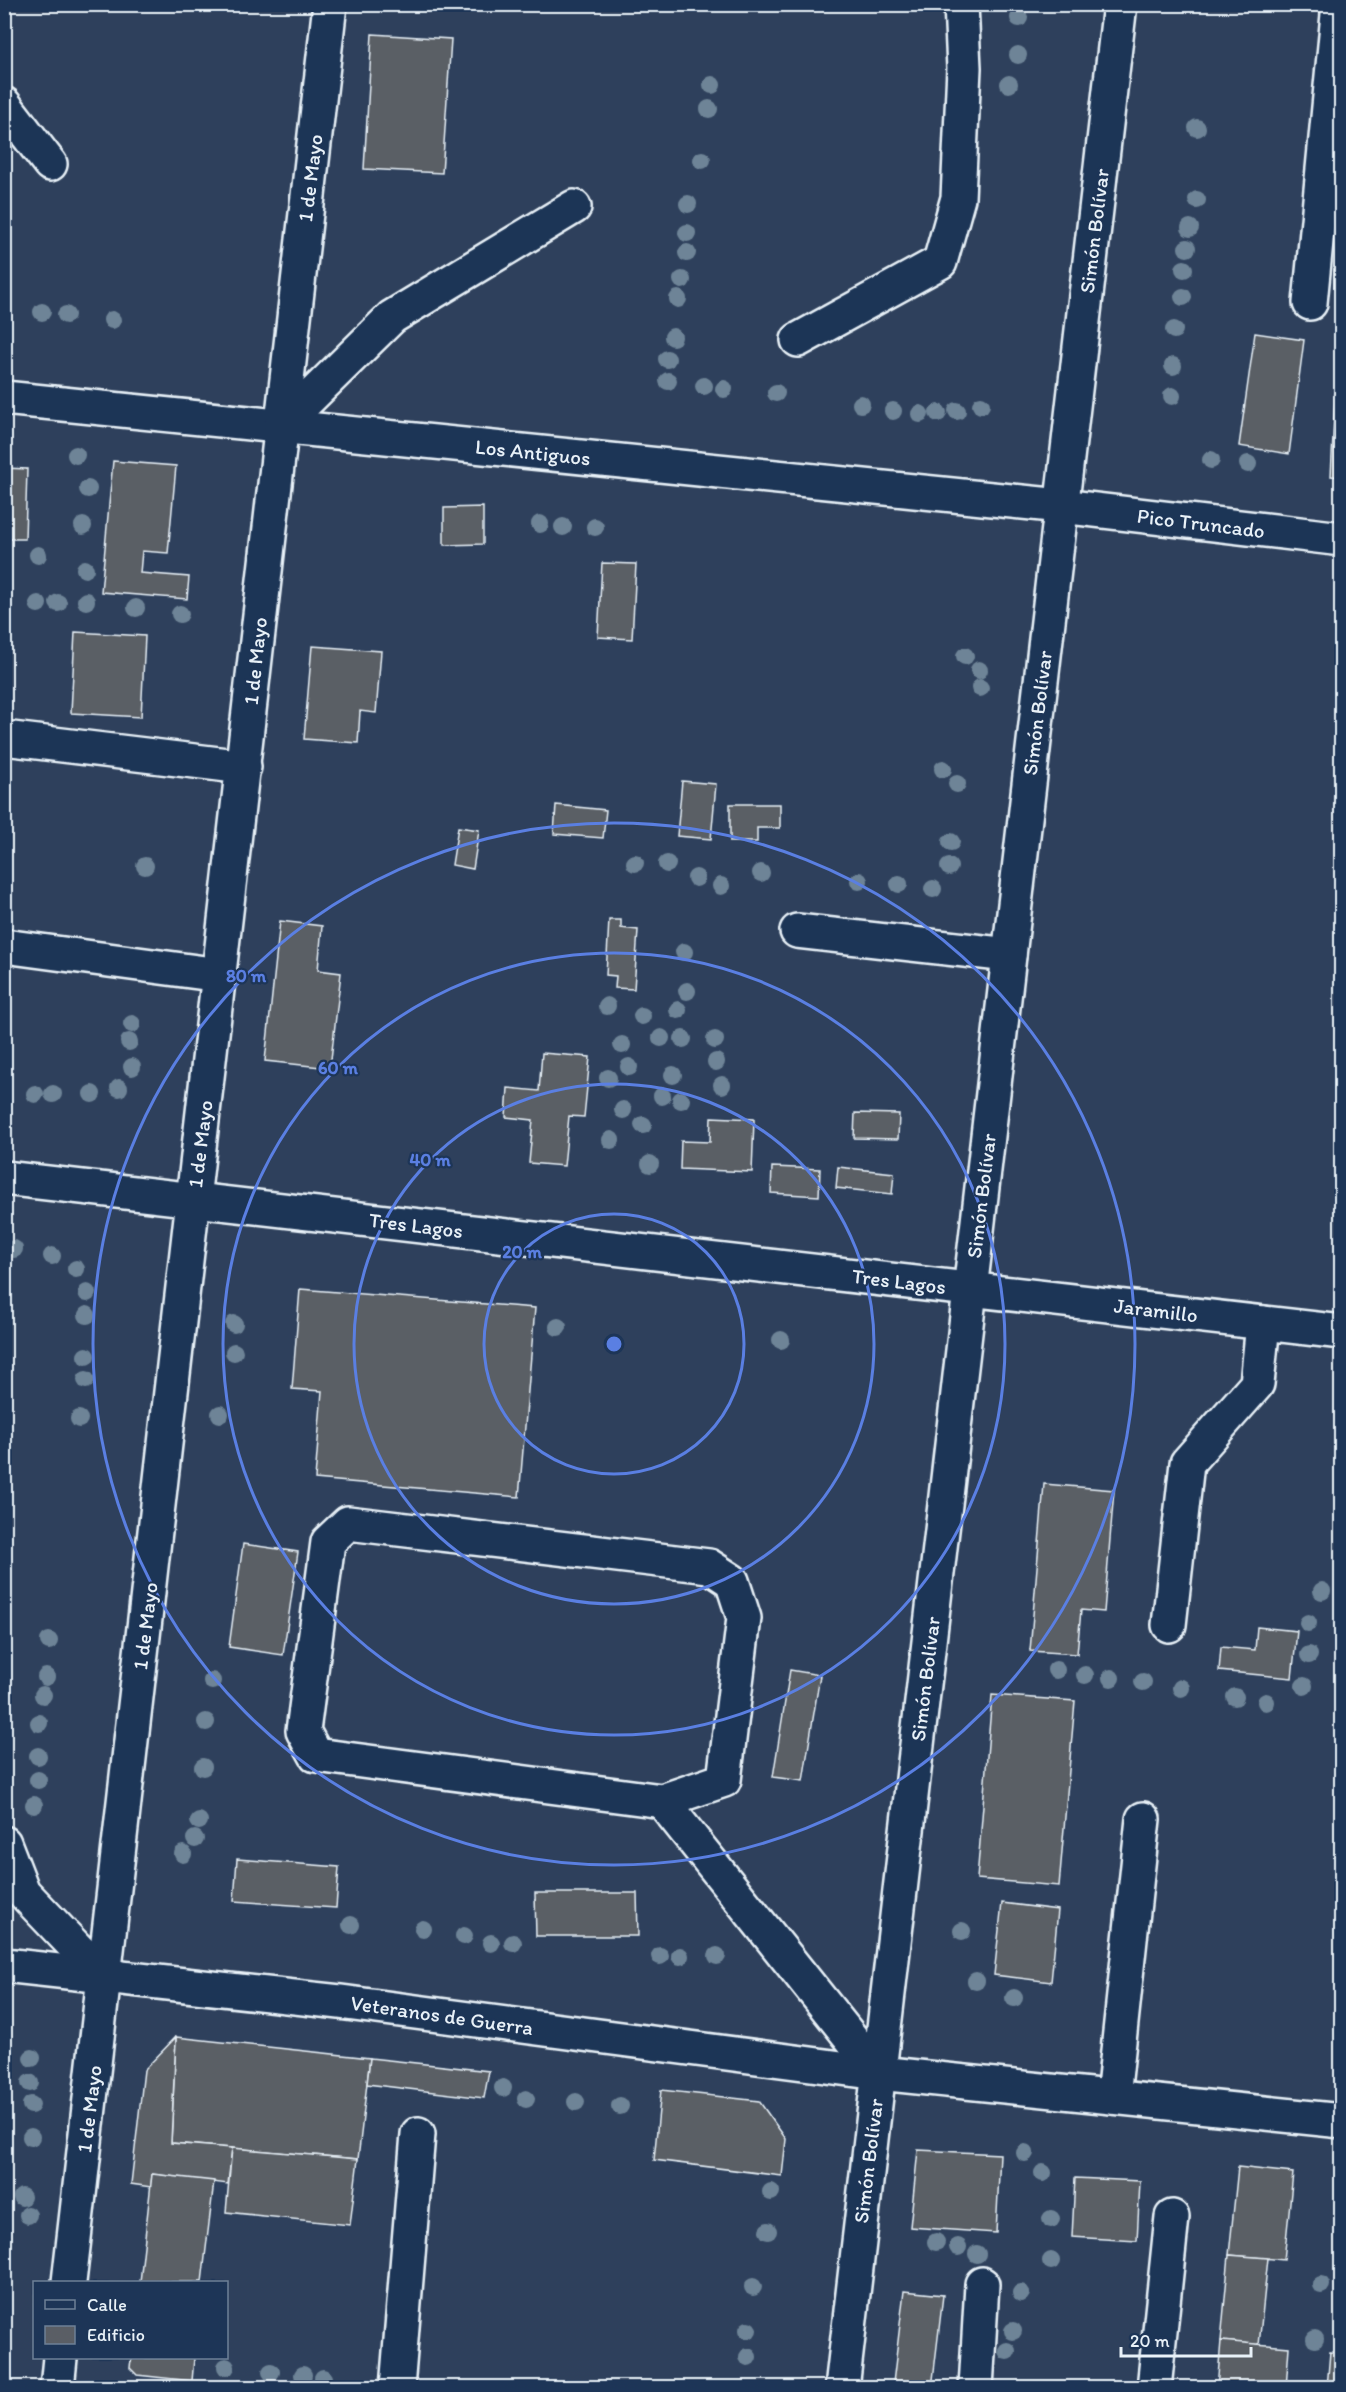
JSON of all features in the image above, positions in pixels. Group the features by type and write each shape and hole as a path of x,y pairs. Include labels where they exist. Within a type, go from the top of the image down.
{"street":[{"name":"1 de Mayo","path":"69,2281 330,4"},
{"path":"798,340 940,262 958,198 964,69 960,4"},
{"name":"Simón Bolívar","path":"842,2388 1120,4"},
{"path":"1310,303 1339,4"},
{"path":"4,104 50,164"},
{"path":"281,426 392,318 574,207"},
{"name":"Los Antiguos","path":"4,398 1062,506"},
{"name":"Pico Truncado","path":"1062,506 1341,539"},
{"path":"4,738 244,767"},
{"path":"797,931 1009,955"},
{"path":"4,946 220,975"},
{"name":"Tres Lagos","path":"4,1178 970,1289"},
{"name":"Jaramillo","path":"970,1289 1341,1332"},
{"path":"1169,1626 1187,1463 1257,1384 1263,1323"},
{"path":"663,1801 724,1780 744,1618 732,1581 710,1566 348,1523 328,1542 303,1731 316,1755 663,1801 879,2073"},
{"path":"1113,2097 1143,1819"},
{"path":"4,1843 23,1892 104,1977"},
{"name":"Veteranos de Guerra","path":"4,1965 340,2002 879,2073 1341,2121"},
{"path":"398,2388 418,2134"},
{"path":"1154,2388 1172,2217"},
{"path":"975,2388 982,2284"},
{"path":"57,2388 60,2359"}],"shaded area":[{"path":"5,5 1341,5 1341,2387 5,2388"}],"building":[{"path":"372,34 451,39 442,173 364,169"},
{"path":"1255,333 1304,340 1289,454 1239,446"},
{"path":"1337,360 1342,360 1342,477 1331,476"},
{"path":"113,461 176,466 168,553 142,551 140,573 189,577 187,599 101,592"},
{"path":"4,468 27,469 25,539 4,539"},
{"path":"483,507 483,544 444,545 444,508"},
{"path":"602,563 636,564 632,639 598,637"},
{"path":"75,632 145,636 141,717 71,713"},
{"path":"312,646 381,651 376,713 360,711 358,743 304,739"},
{"path":"682,781 716,784 711,839 677,836"},
{"path":"730,804 780,804 780,828 757,828 757,842 730,842"},
{"path":"556,805 606,810 603,838 554,834"},
{"path":"458,827 479,830 473,869 452,865"},
{"path":"609,920 621,920 621,928 638,930 634,989 615,988 616,976 606,975"},
{"path":"280,921 322,926 318,970 341,973 330,1068 265,1061"},
{"path":"542,1053 590,1057 584,1117 569,1116 564,1166 529,1163 533,1120 506,1117 508,1088 539,1091"},
{"path":"855,1113 899,1114 898,1139 854,1138"},
{"path":"711,1117 754,1119 752,1172 680,1169 681,1141 710,1142"},
{"path":"772,1167 820,1169 819,1196 771,1193"},
{"path":"838,1167 894,1173 892,1194 836,1188"},
{"path":"300,1289 535,1308 519,1497 315,1479 322,1391 292,1389"},
{"path":"1044,1484 1114,1490 1104,1612 1081,1610 1077,1654 1030,1651"},
{"path":"243,1544 298,1552 283,1655 229,1647"},
{"path":"1257,1627 1297,1631 1292,1678 1219,1671 1221,1647 1255,1650"},
{"path":"790,1670 820,1675 803,1781 773,1777"},
{"path":"992,1695 1075,1701 1059,1886 977,1879"},
{"path":"237,1859 339,1867 336,1908 234,1901"},
{"path":"535,1893 637,1893 638,1936 536,1936"},
{"path":"1002,1903 1058,1910 1051,1982 994,1975"},
{"path":"176,2037 370,2058 358,2159 171,2143"},
{"path":"176,2037 171,2143 232,2148 228,2184 152,2174 151,2187 131,2184 144,2070"},
{"path":"370,2058 489,2071 484,2098 367,2084"},
{"path":"661,2090 759,2101 786,2139 782,2176 654,2160"},
{"path":"232,2148 358,2159 350,2225 226,2212"},
{"path":"918,2150 1000,2154 996,2233 910,2227"},
{"path":"1238,2167 1293,2173 1284,2260 1229,2255"},
{"path":"152,2174 214,2181 202,2281 140,2281"},
{"path":"1075,2178 1140,2181 1137,2241 1072,2237"},
{"path":"1229,2255 1268,2258 1259,2345 1221,2341"},
{"path":"904,2291 943,2295 932,2388 893,2383"},
{"path":"1221,2341 1289,2347 1286,2388 1217,2388"},
{"path":"1330,2352 1342,2353 1342,2388 1327,2388"},
{"path":"131,2359 194,2359 192,2381 137,2375 130,2368"},
{"path":"893,2383 930,2388 893,2388"}]}
